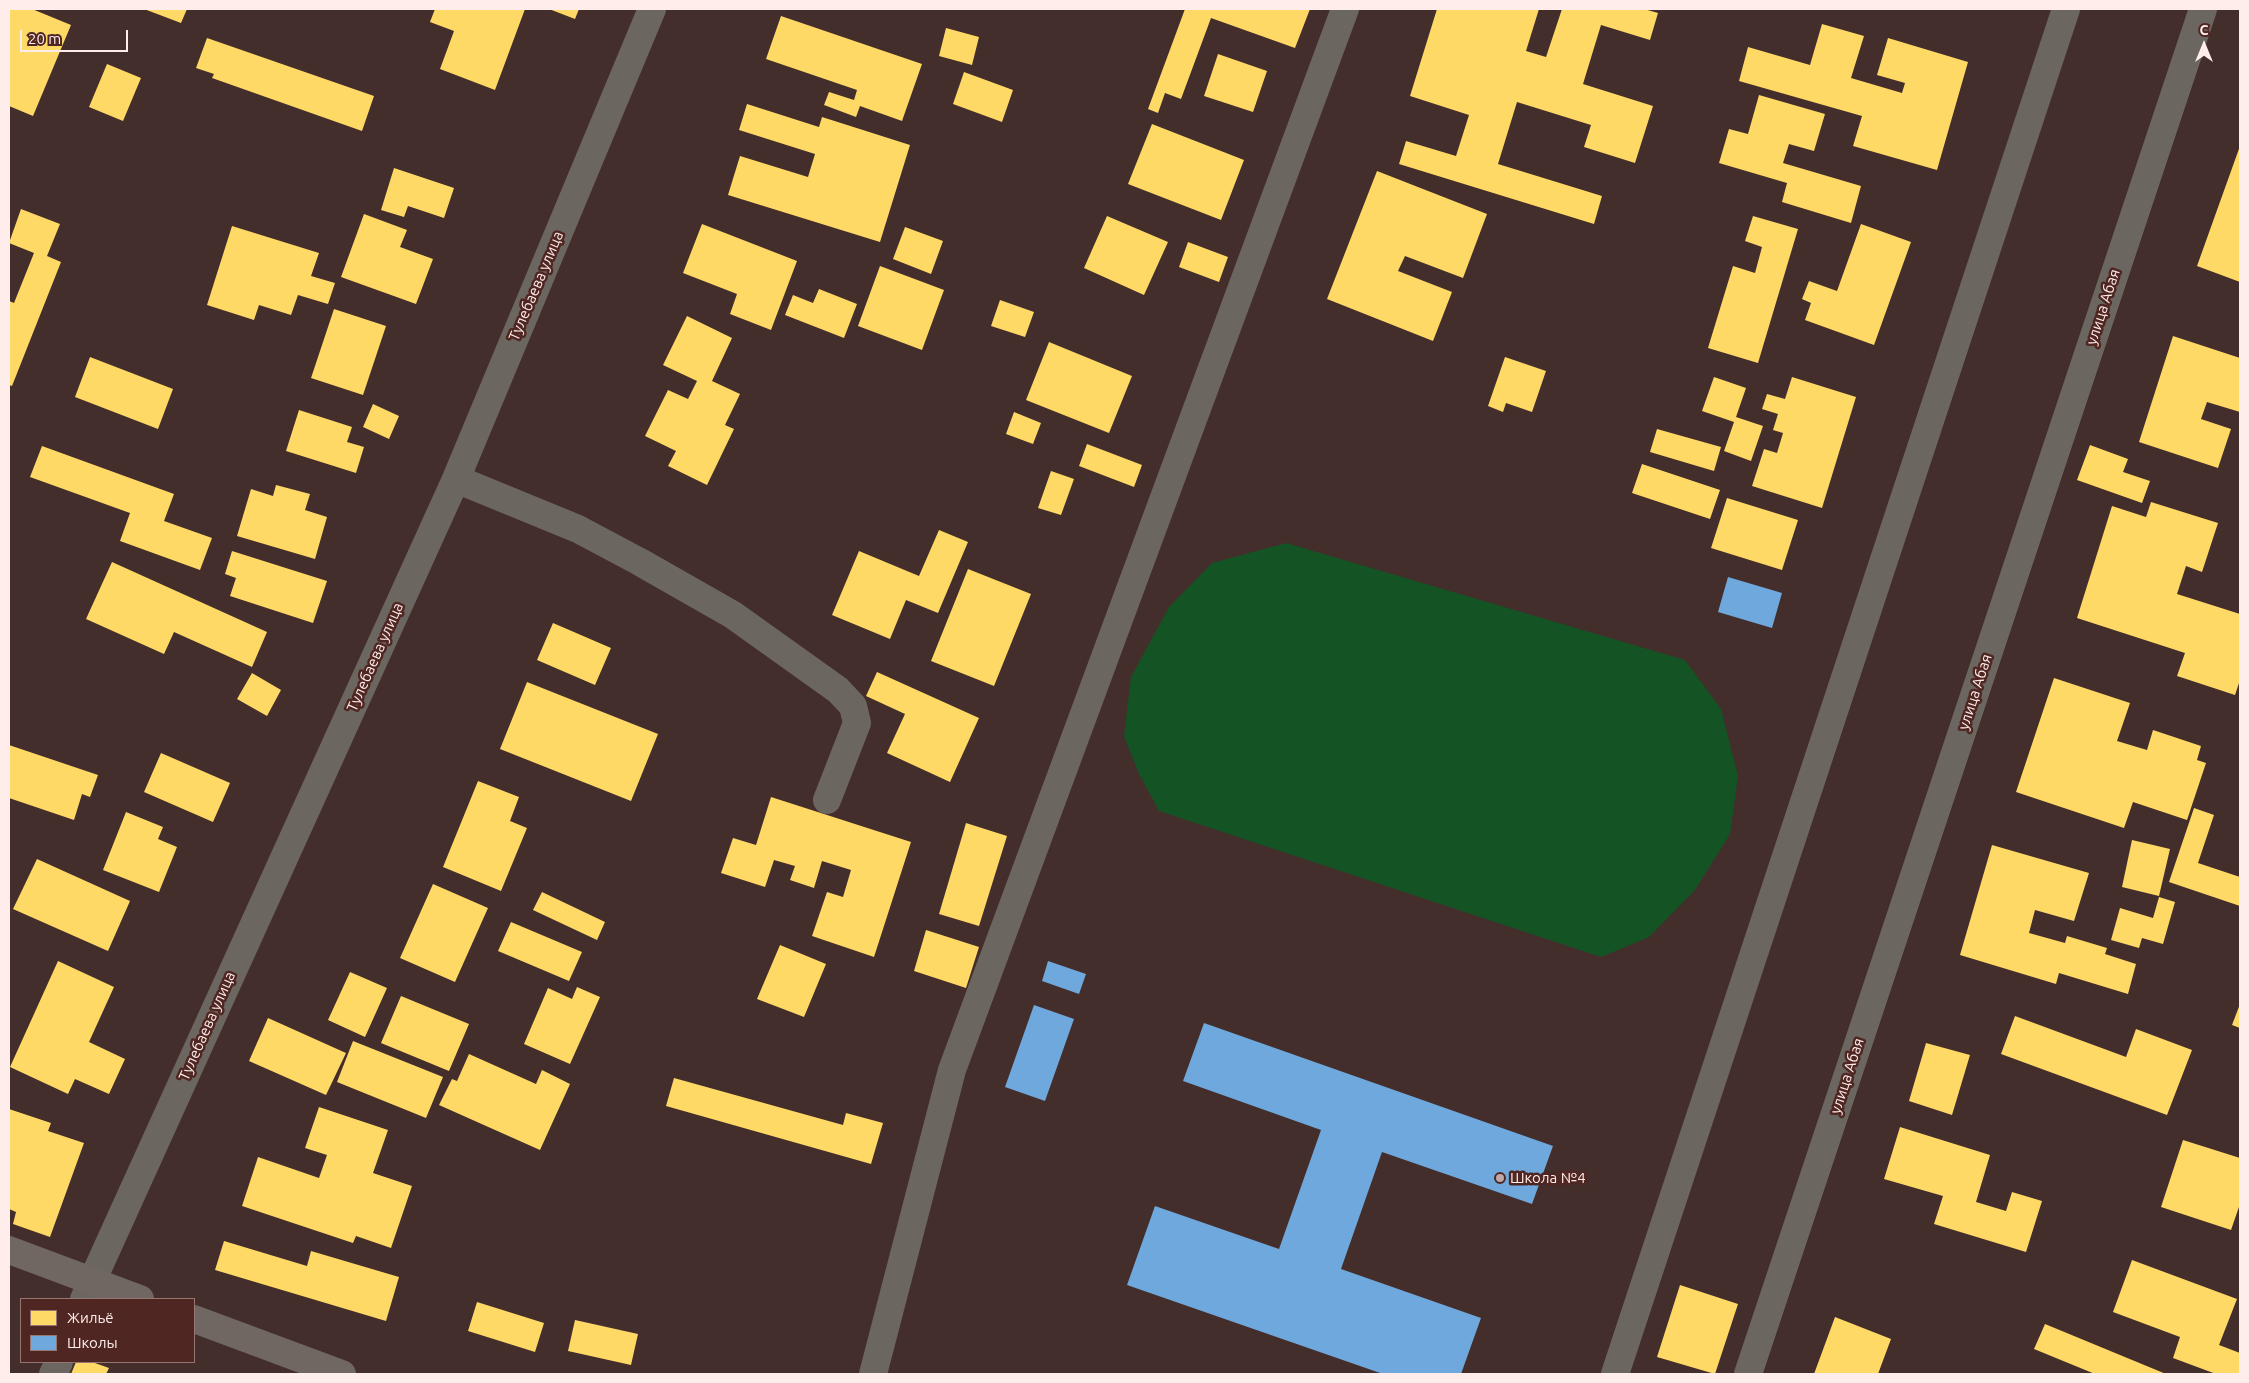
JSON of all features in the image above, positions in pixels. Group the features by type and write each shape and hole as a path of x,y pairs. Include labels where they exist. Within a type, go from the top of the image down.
{"main road":[{"path":"9,1250 88,1290 134,1298"},
{"path":"195,1319 342,1374"}],"street":[{"name":"Тулебаева улица","path":"88,1290 456,479 652,9"},
{"path":"873,1374 952,1070 1346,9"},
{"path":"1615,1374 2066,9"},
{"name":"улица Абая","path":"1748,1374 2203,9"},
{"path":"456,479 578,529 640,562 734,615 838,690 853,706 857,723 827,800"}],"green space":[{"path":"1286,543 1685,660 1721,709 1738,776 1730,834 1695,890 1649,937 1601,957 1159,811 1139,774 1124,736 1131,677 1169,607 1212,563"}],"building: Жильё":[{"path":"9,9 32,9 71,25 33,116 9,106"},
{"path":"144,9 187,9 181,23"},
{"path":"435,9 525,9 495,90 440,69 454,31 430,22"},
{"path":"549,9 579,9 575,19"},
{"path":"1185,9 1310,9 1295,48 1211,18 1181,99 1165,93 1158,113 1148,109"},
{"path":"1437,9 1539,9 1526,51 1546,57 1562,9 1644,9 1658,13 1650,40 1601,25 1583,84 1653,106 1635,163 1584,147 1591,125 1517,102 1498,164 1602,196 1594,224 1399,164 1406,141 1456,156 1469,115 1410,96"},
{"path":"781,16 922,64 902,121 860,106 856,117 824,105 829,92 854,100 857,90 766,59"},
{"path":"1822,24 1864,36 1851,78 1902,93 1905,83 1877,75 1888,38 1968,62 1937,170 1853,146 1862,116 1739,81 1748,47 1810,65"},
{"path":"946,28 979,37 972,65 939,56"},
{"path":"207,38 374,96 362,131 212,78 214,74 196,68"},
{"path":"1218,54 1267,71 1253,112 1204,96"},
{"path":"107,64 141,78 123,121 89,107"},
{"path":"964,72 1013,90 1002,122 953,104"},
{"path":"1759,95 1825,114 1814,151 1789,144 1783,163 1861,186 1851,223 1782,202 1787,183 1719,163 1729,129 1748,134"},
{"path":"747,104 819,127 822,117 910,145 880,242 728,195 740,156 808,177 815,154 739,130"},
{"path":"1152,124 1244,160 1221,220 1128,184"},
{"path":"2240,146 2240,282 2197,266"},
{"path":"394,168 454,188 444,218 408,206 404,217 381,210"},
{"path":"1377,171 1487,214 1463,278 1405,256 1398,271 1452,292 1433,341 1327,299"},
{"path":"21,209 60,224 47,256 61,262 12,386 9,385 9,301 14,303 34,253 9,243"},
{"path":"364,214 407,230 400,247 433,259 416,304 341,277"},
{"path":"1107,216 1168,242 1144,295 1084,268"},
{"path":"1753,216 1798,229 1758,363 1708,348 1733,266 1755,273 1762,247 1745,241"},
{"path":"702,224 797,261 771,330 730,314 737,294 683,273"},
{"path":"1861,224 1911,242 1874,345 1805,320 1811,303 1802,299 1809,281 1837,291"},
{"path":"232,226 319,253 311,276 335,283 328,304 298,295 291,315 259,305 254,320 207,305"},
{"path":"905,227 943,241 931,274 893,259"},
{"path":"1188,242 1228,257 1219,282 1179,267"},
{"path":"880,266 944,290 922,350 858,326"},
{"path":"819,289 857,304 844,338 785,315 793,295 813,303"},
{"path":"1000,300 1034,312 1025,337 991,326"},
{"path":"334,309 386,326 363,395 311,378"},
{"path":"687,316 732,338 712,381 740,394 725,425 734,429 707,485 668,466 676,451 645,436 668,390 688,399 697,381 663,365"},
{"path":"2173,336 2240,358 2240,412 2207,402 2201,419 2231,429 2218,468 2139,442"},
{"path":"1049,342 1132,376 1109,433 1026,400"},
{"path":"90,357 173,389 158,429 75,397"},
{"path":"1505,357 1546,371 1532,412 1506,403 1503,412 1488,406"},
{"path":"1714,377 1746,388 1736,417 1763,426 1751,461 1724,451 1734,422 1702,411"},
{"path":"1792,377 1856,397 1822,508 1752,486 1764,449 1777,453 1783,433 1773,430 1778,414 1762,409 1767,394 1785,399"},
{"path":"373,404 399,416 389,439 363,427"},
{"path":"299,410 352,427 347,442 364,447 356,473 286,451"},
{"path":"1014,412 1041,423 1033,444 1006,434"},
{"path":"1657,429 1721,447 1714,471 1650,452"},
{"path":"1087,444 1142,465 1134,487 1079,466"},
{"path":"2090,445 2128,459 2123,472 2150,481 2142,503 2077,480"},
{"path":"42,446 174,494 164,521 212,538 200,570 120,541 130,513 30,477"},
{"path":"1642,464 1720,490 1710,519 1632,493"},
{"path":"1051,471 1074,479 1061,515 1038,508"},
{"path":"276,485 310,494 305,510 327,517 315,559 237,536 251,489 273,496"},
{"path":"1727,498 1798,520 1782,570 1711,548"},
{"path":"2151,502 2218,523 2202,572 2186,566 2177,594 2240,614 2240,680 2235,695 2177,676 2185,653 2077,618 2112,506 2146,517"},
{"path":"939,530 968,542 938,613 906,600 890,639 832,615 859,551 919,576"},
{"path":"232,551 327,581 313,623 230,596 236,578 225,574"},
{"path":"112,562 267,632 252,667 174,632 164,654 86,619"},
{"path":"968,569 1031,594 994,686 931,661"},
{"path":"553,623 611,648 595,685 537,660"},
{"path":"877,672 979,718 950,782 887,753 905,714 866,696"},
{"path":"252,673 281,690 267,716 237,699"},
{"path":"2054,678 2130,703 2117,741 2147,750 2153,730 2201,746 2197,760 2206,763 2187,820 2133,802 2124,828 2016,792"},
{"path":"527,682 658,734 631,801 500,749"},
{"path":"9,745 98,775 90,797 82,794 74,820 9,798"},
{"path":"161,753 230,783 213,822 144,792"},
{"path":"478,781 519,797 510,821 527,828 501,891 443,867"},
{"path":"771,797 911,842 874,957 812,936 827,892 843,897 851,870 822,861 814,888 790,880 795,866 774,860 765,887 721,873 733,838 756,845"},
{"path":"2194,808 2214,815 2198,863 2240,877 2240,906 2169,882"},
{"path":"126,812 163,827 158,839 177,847 159,892 103,870"},
{"path":"966,823 1007,836 979,926 939,914"},
{"path":"2132,840 2170,849 2159,896 2122,887"},
{"path":"1992,845 2089,873 2074,921 2035,910 2029,933 2065,943 2067,936 2107,948 2105,954 2136,964 2128,994 2059,973 2056,984 1960,955"},
{"path":"37,859 130,901 108,951 13,909"},
{"path":"433,884 488,908 455,982 400,958"},
{"path":"542,892 605,922 597,940 533,910"},
{"path":"2159,897 2175,902 2163,944 2142,938 2139,948 2111,940 2120,908 2153,918"},
{"path":"511,922 582,952 569,981 498,951"},
{"path":"926,930 979,947 966,988 914,971"},
{"path":"780,945 826,964 804,1017 757,999"},
{"path":"58,961 114,987 89,1042 125,1059 109,1094 75,1079 68,1094 10,1067"},
{"path":"350,972 387,988 365,1037 328,1020"},
{"path":"577,987 600,997 570,1064 524,1044 548,988 572,999"},
{"path":"401,996 469,1024 449,1071 381,1043"},
{"path":"2240,1004 2240,1028 2232,1025"},
{"path":"2015,1016 2126,1057 2136,1029 2192,1050 2167,1115 2001,1054"},
{"path":"268,1018 346,1053 326,1095 249,1061"},
{"path":"353,1041 443,1077 426,1118 337,1082"},
{"path":"1926,1043 1970,1055 1952,1115 1909,1101"},
{"path":"469,1054 536,1084 542,1070 570,1084 540,1150 439,1105 452,1079 457,1081"},
{"path":"674,1078 843,1125 846,1113 883,1123 871,1164 666,1106"},
{"path":"319,1107 388,1130 373,1173 412,1186 391,1248 356,1236 353,1243 242,1206 258,1157 319,1178 327,1155 305,1148"},
{"path":"9,1109 51,1123 48,1131 84,1143 50,1237 13,1224 16,1212 9,1209"},
{"path":"1900,1127 1990,1155 1976,1202 2006,1211 2012,1192 2042,1201 2026,1252 1934,1224 1943,1196 1884,1179"},
{"path":"2183,1140 2240,1158 2240,1204 2231,1230 2161,1207"},
{"path":"224,1241 307,1266 311,1251 399,1277 386,1321 215,1270"},
{"path":"2132,1260 2237,1299 2219,1345 2240,1353 2240,1374 2216,1374 2173,1358 2180,1337 2113,1312"},
{"path":"1680,1285 1738,1304 1715,1374 1657,1357"},
{"path":"477,1302 544,1323 535,1352 468,1331"},
{"path":"1835,1317 1891,1339 1878,1374 1814,1374"},
{"path":"575,1320 638,1334 631,1365 568,1351"},
{"path":"2045,1324 2166,1374 2095,1374 2034,1349"},
{"path":"76,1363 95,1363 109,1368 106,1374 71,1374"}],"building: Школы":[{"path":"1728,577 1782,593 1772,628 1718,612"},
{"path":"1048,961 1086,974 1079,994 1042,981"},
{"path":"1034,1005 1074,1019 1045,1101 1005,1087"},
{"name":"Школа №4","path":"1204,1023 1553,1146 1532,1204 1382,1152 1341,1269 1481,1318 1461,1374 1383,1374 1127,1285 1155,1206 1279,1249 1321,1130 1183,1081"}],"place":[{"name":"Школа №4","path":"1500,1178"}]}
